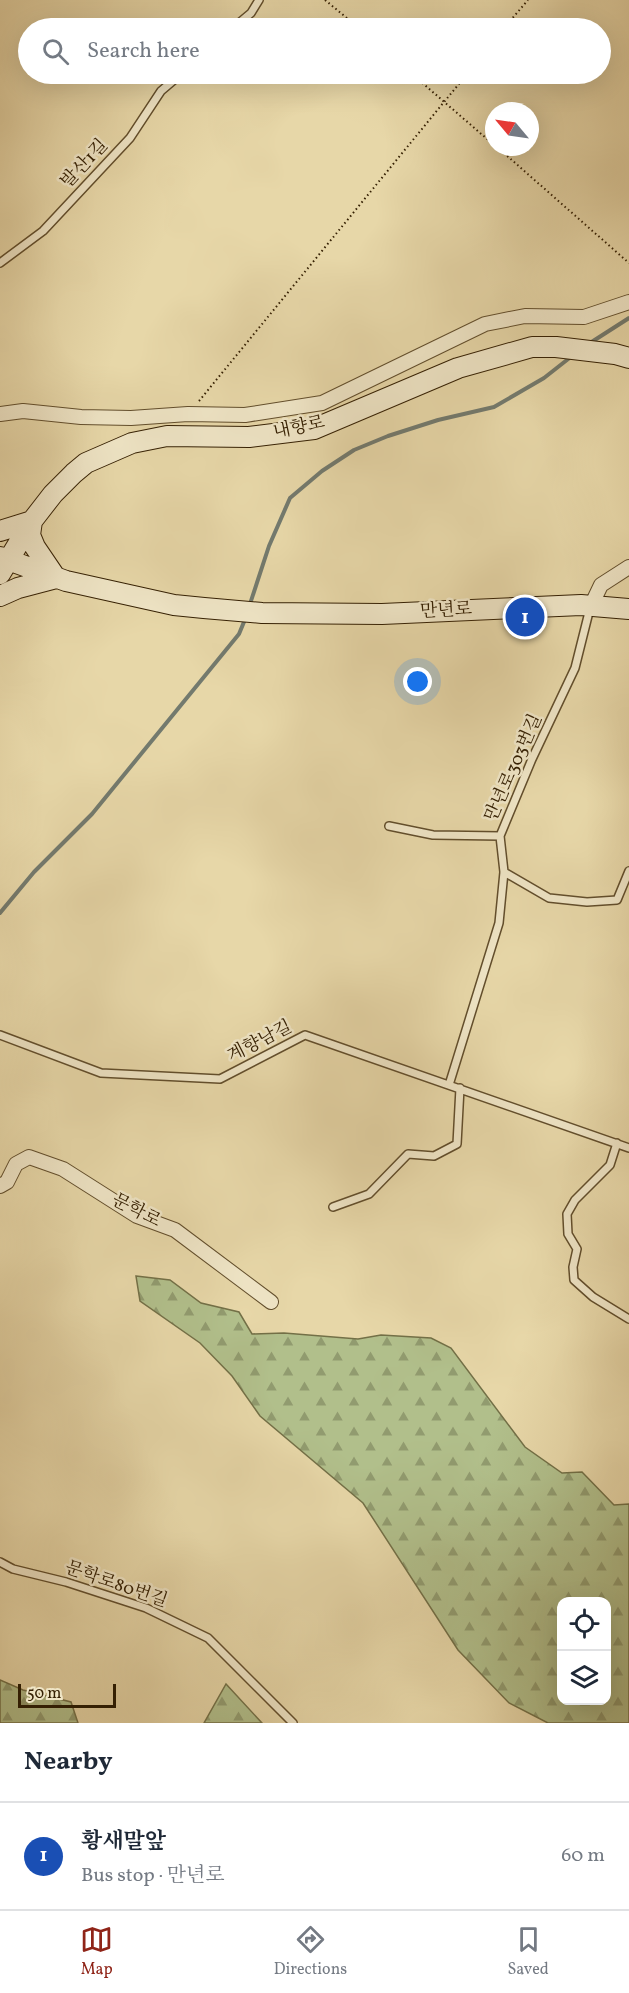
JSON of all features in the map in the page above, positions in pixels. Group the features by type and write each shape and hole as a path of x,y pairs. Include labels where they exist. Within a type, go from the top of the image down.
{"street":[{"path":"0,414 23,411 81,417 131,418 188,414 245,415 322,403 485,324 525,316 584,317 629,302"},
{"name":"내향로","path":"2,564 53,494 86,463 132,443 167,436 249,437 314,429 458,368 532,347 556,347 622,356"},
{"path":"0,531 32,521 30,535 32,541 56,578"},
{"path":"2,564 56,578"},
{"path":"591,606 601,585 629,567"},
{"path":"0,596 18,588 56,578"},
{"name":"만년로","path":"56,578 174,605 262,613 382,614 591,606 629,609"},
{"name":"문학로","path":"0,1186 7,1182 16,1164 29,1157 63,1169 137,1216 174,1230 271,1302"}],"lane":[{"path":"246,18 259,0"},
{"name":"발산1길","path":"0,263 43,231 67,206 130,138 161,91 169,84"},
{"name":"만년로303번길","path":"450,1084 499,923 504,872 500,836 532,759 575,668 591,606"},
{"path":"389,826 433,835 500,836"},
{"path":"504,872 549,898 587,902 617,900 629,871"},
{"name":"계향남길","path":"0,1035 101,1073 220,1078 304,1035 629,1148"},
{"path":"333,1207 369,1194 408,1154 434,1156 458,1144 460,1088"},
{"path":"617,1143 610,1165 575,1200 567,1214 568,1234 578,1248 573,1267 574,1280 593,1298 629,1319"},
{"name":"문학로80번길","path":"0,1562 13,1569 66,1582 146,1608 208,1638 293,1723"}],"path":[{"path":"325,0 347,18"},
{"path":"513,18 528,0"},
{"path":"423,84 485,137"},
{"path":"188,414 458,84"},
{"path":"506,156 629,263"}],"green space":[{"path":"136,1276 170,1280 201,1303 239,1312 252,1334 284,1333 358,1339 381,1335 431,1338 451,1348 525,1447 562,1473 582,1472 614,1505 629,1504 629,1723 548,1723 509,1703 458,1650 363,1503 260,1416 232,1376 200,1343 140,1301"},
{"path":"0,1680 23,1690 71,1702 78,1723 0,1723"},
{"path":"226,1684 262,1723 204,1723"}],"waterway":[{"path":"590,343 629,318"},
{"path":"249,607 269,546 290,498 322,471 354,450 388,436 438,420 494,407 544,378 572,356"},
{"path":"0,913 34,872 92,814 239,634 246,617"}],"place":[{"name":"황새말앞","path":"525,617"}]}
